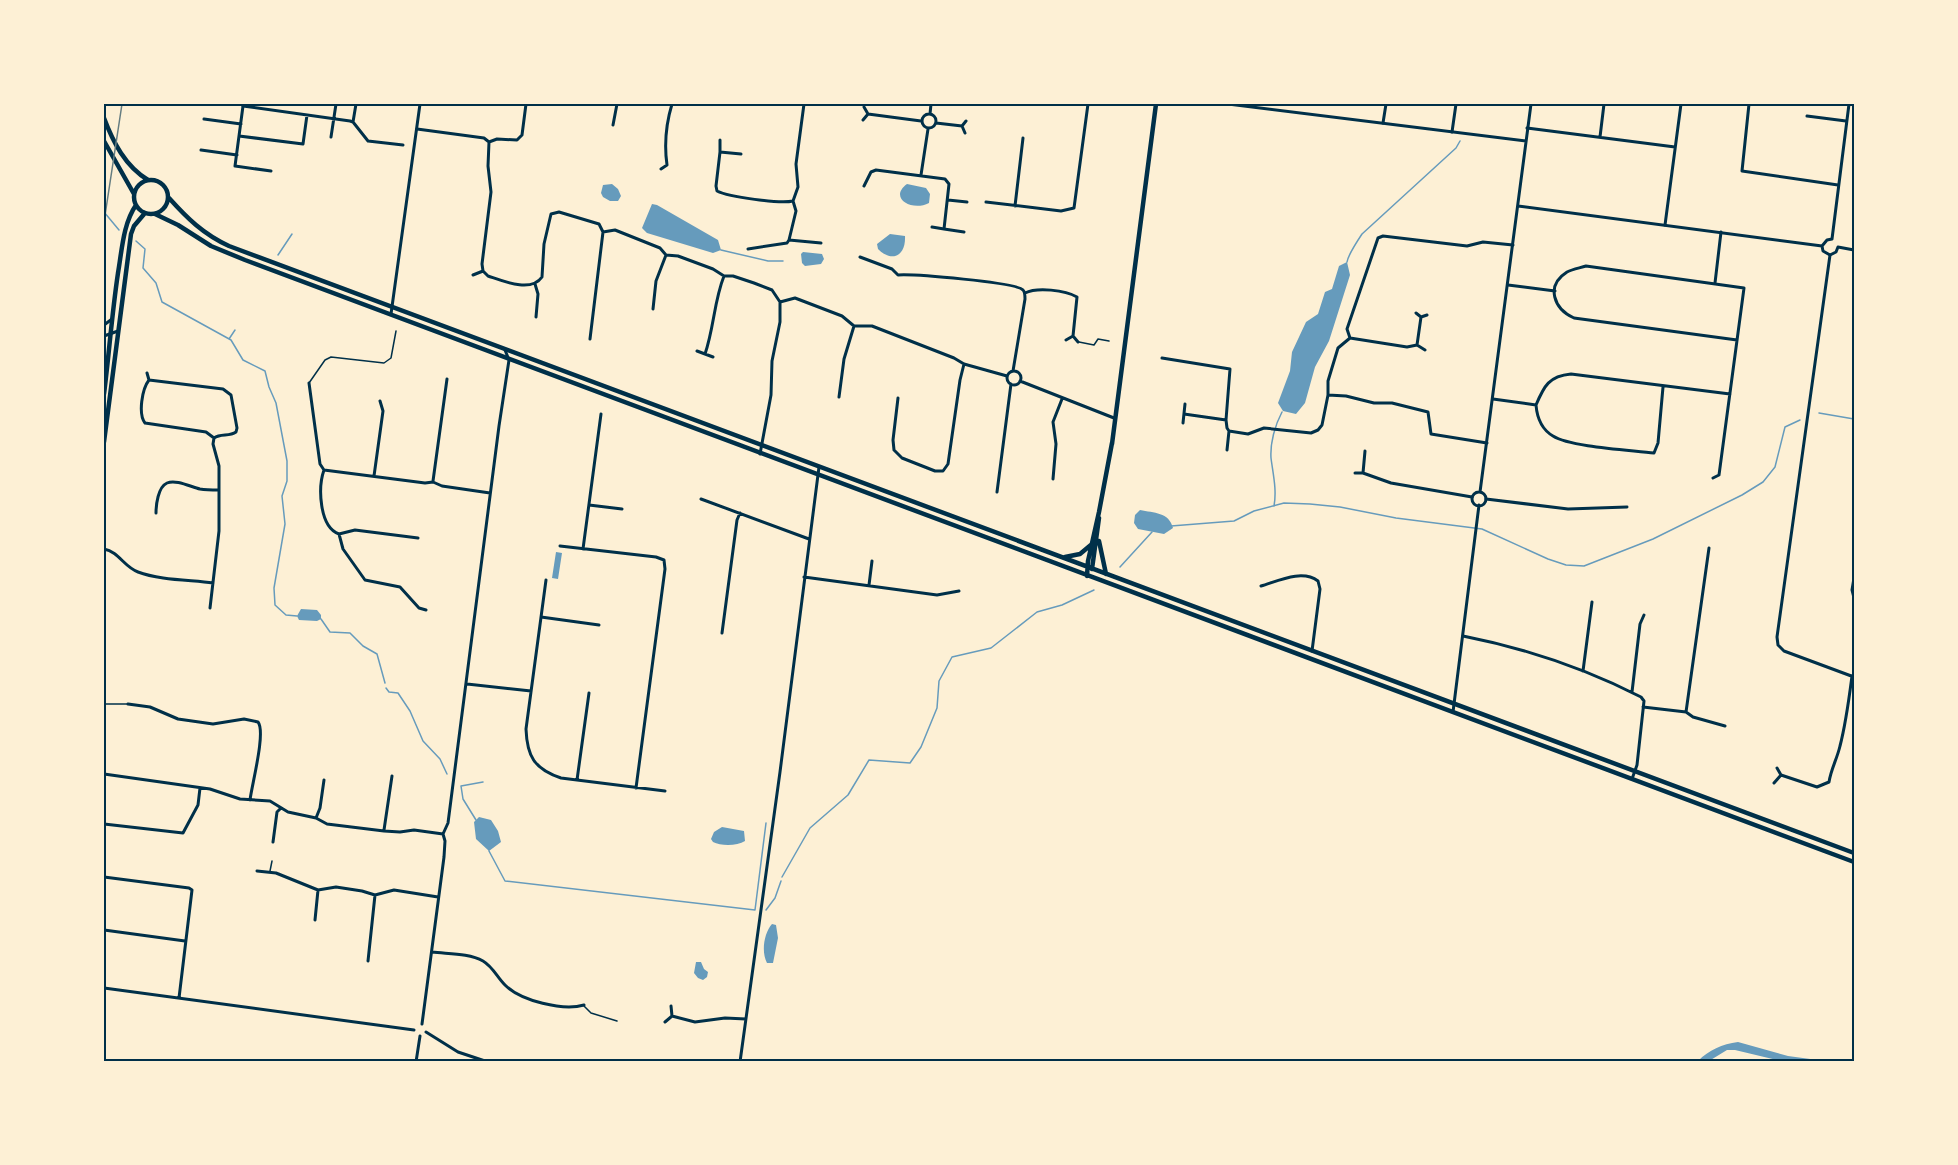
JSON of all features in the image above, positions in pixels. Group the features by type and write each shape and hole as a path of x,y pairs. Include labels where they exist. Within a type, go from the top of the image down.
{"main road":[{"path":"1112,444 1156,104"},
{"path":"104,118 127,162 148,180"},
{"path":"104,141 134,194 136,205 125,230 104,394"},
{"path":"134,194 139,185 153,179 163,183 169,198 192,224 221,242 1854,853"},
{"path":"155,214 165,208 169,198"},
{"path":"136,205 145,213 155,214 178,225 211,246 509,360 1854,862"},
{"path":"104,442 131,234 134,226 145,213"},
{"path":"104,347 108,353"},
{"path":"1090,568 1092,544 1120,400 1119,392"},
{"path":"1088,576 1098,537 1100,512"},
{"path":"1098,537 1106,574"},
{"path":"1063,558 1080,554 1092,544"}],"street":[{"path":"331,137 336,104"},
{"path":"353,122 356,104"},
{"path":"392,314 420,104"},
{"path":"489,142 497,139 520,138 525,104"},
{"path":"613,125 617,104"},
{"path":"668,165 665,150 667,119 672,104"},
{"path":"748,249 787,243 789,240 796,211 793,201 798,188 796,164 804,104"},
{"path":"930,114 931,104"},
{"path":"986,202 1061,211 1074,208 1088,104"},
{"path":"1227,104 1526,141"},
{"path":"1383,123 1386,104"},
{"path":"1452,132 1456,104"},
{"path":"1480,492 1531,104"},
{"path":"1600,137 1604,104"},
{"path":"1665,225 1681,104"},
{"path":"1749,104 1742,171 1838,185"},
{"path":"1832,239 1849,104"},
{"path":"270,171 235,166 242,105 334,117 353,122 368,141 403,145"},
{"path":"864,107 868,114"},
{"path":"239,136 303,144 307,114"},
{"path":"868,114 921,121"},
{"path":"863,120 868,114"},
{"path":"921,121 923,116 930,114"},
{"path":"930,114 935,118 936,123"},
{"path":"1807,116 1846,121"},
{"path":"204,119 241,124"},
{"path":"921,121 928,129"},
{"path":"962,126 966,121"},
{"path":"936,123 962,126"},
{"path":"928,129 934,127 936,123"},
{"path":"962,126 965,133"},
{"path":"1527,128 1675,147"},
{"path":"417,129 484,138 489,142"},
{"path":"921,175 928,129"},
{"path":"1015,206 1023,138"},
{"path":"720,140 717,191 741,197 793,201"},
{"path":"489,142 488,166 491,192 483,271 488,276 506,282 535,284 542,277 544,244 551,214 559,212 598,224 603,232 590,339"},
{"path":"201,150 237,155"},
{"path":"720,152 741,154"},
{"path":"661,168 668,165 674,166"},
{"path":"864,186 871,172 876,170 947,180 949,184 944,229"},
{"path":"947,200 967,202"},
{"path":"1518,206 1822,246"},
{"path":"932,226 964,232"},
{"path":"603,232 615,230 660,249 666,255 678,256 713,269 724,276 733,276 772,290 780,302 780,322 771,362 771,395 760,454"},
{"path":"1715,283 1721,232"},
{"path":"1350,338 1347,329 1378,238 1467,246 1482,242 1513,245"},
{"path":"1822,246 1827,240 1832,239"},
{"path":"1832,239 1838,247"},
{"path":"789,240 821,243"},
{"path":"1822,246 1825,253 1830,255"},
{"path":"1838,247 1854,250"},
{"path":"1830,255 1836,252 1838,247"},
{"path":"653,309 656,281 666,255"},
{"path":"1777,768 1781,774 1817,787 1829,782 1831,768 1839,754 1853,676 1784,651 1778,645 1777,637 1830,255"},
{"path":"780,302 795,298 842,316 854,326 872,327 954,358 964,364 1007,376 1013,372 1025,293 1021,288 994,281 977,282 912,274 898,275 892,269 860,258"},
{"path":"1713,478 1719,475 1744,288 1586,266 1565,274 1556,286 1556,303 1565,314 1574,318 1737,340"},
{"path":"473,275 483,271"},
{"path":"705,354 711,336 715,302 724,276"},
{"path":"535,284 538,294 536,317"},
{"path":"1508,285 1555,291"},
{"path":"1025,293 1035,290 1071,294 1077,297 1073,336 1078,342"},
{"path":"1416,313 1421,318"},
{"path":"1421,318 1427,315"},
{"path":"1417,345 1421,318"},
{"path":"104,325 112,319"},
{"path":"839,397 844,359 854,326"},
{"path":"104,336 118,331"},
{"path":"1066,340 1073,336"},
{"path":"1229,430 1248,434 1264,428 1311,433 1318,430 1322,425 1328,395 1328,381 1338,348 1350,338 1407,347 1417,345 1425,350"},
{"path":"488,1062 458,1052 426,1032 422,1024 444,849 443,834 448,823 509,360 504,348"},
{"path":"697,351 713,357"},
{"path":"1162,358 1230,369 1226,420 1229,430 1227,450"},
{"path":"898,398 894,450 902,458 939,472 946,469 964,364"},
{"path":"1013,372 1019,374 1020,381"},
{"path":"147,373 149,381"},
{"path":"1663,387 1658,444 1654,453 1567,442 1552,436 1538,418 1536,405 1546,384 1558,375 1571,374 1730,394"},
{"path":"997,492 1011,384 1007,376"},
{"path":"433,482 447,379"},
{"path":"149,381 223,389 231,395 236,432 232,435 218,435 214,438 213,444 219,462 219,531 210,608"},
{"path":"149,381 145,385 141,415 145,423 206,432 214,438"},
{"path":"1011,384 1017,384 1020,381"},
{"path":"1020,381 1114,418"},
{"path":"309,383 320,464 324,470 320,485 324,516 330,529 339,534 344,549 361,578 369,582 400,587 419,608 426,610"},
{"path":"1328,395 1346,396 1374,403 1392,403 1428,412 1431,434 1488,443"},
{"path":"1053,479 1056,444 1053,422 1062,399"},
{"path":"1493,399 1536,405"},
{"path":"374,476 383,411 380,401"},
{"path":"1183,423 1185,404"},
{"path":"583,549 601,414"},
{"path":"1184,414 1226,420"},
{"path":"1363,473 1365,451"},
{"path":"740,1062 782,761 819,467"},
{"path":"324,470 425,483 433,482 442,486 490,493"},
{"path":"1355,473 1363,473 1391,483 1472,497"},
{"path":"156,513 162,487 167,483 219,490"},
{"path":"1472,497 1476,492 1480,492"},
{"path":"1480,492 1486,500"},
{"path":"1472,497 1474,503 1479,505"},
{"path":"701,499 809,539"},
{"path":"1479,505 1486,500"},
{"path":"1486,500 1568,509 1628,507"},
{"path":"589,505 622,509"},
{"path":"1453,712 1479,505"},
{"path":"722,633 737,520 740,513"},
{"path":"339,534 355,530 418,538"},
{"path":"560,546 656,557 664,560 659,628 636,788"},
{"path":"1686,712 1709,548"},
{"path":"104,549 112,551 126,565 139,573 213,583"},
{"path":"869,585 872,561"},
{"path":"1261,586 1298,576 1310,577 1318,581 1320,589 1312,651"},
{"path":"804,577 937,595 959,591"},
{"path":"1854,578 1852,590 1854,598"},
{"path":"546,580 526,729 527,747 533,761 552,775 665,791"},
{"path":"1583,672 1592,602"},
{"path":"1632,693 1640,624 1644,615"},
{"path":"541,617 599,625"},
{"path":"1463,636 1497,642 1583,672 1632,693 1644,701 1632,779"},
{"path":"467,684 531,691"},
{"path":"577,780 589,693"},
{"path":"128,704 154,709 178,719 213,724 244,719 258,722 262,728 250,800"},
{"path":"1643,707 1686,712 1693,717 1725,726"},
{"path":"104,774 200,788 240,799 270,801 294,815 316,818 327,824 384,831 414,830 443,834"},
{"path":"1774,783 1781,774"},
{"path":"384,831 392,776"},
{"path":"316,818 320,808 324,780"},
{"path":"104,824 183,833 198,805 200,788"},
{"path":"273,842 277,812 281,808"},
{"path":"257,871 270,872 318,890 336,887 375,895 394,890 438,897"},
{"path":"104,877 189,888 193,894 179,998"},
{"path":"315,920 318,890"},
{"path":"368,961 375,895"},
{"path":"104,930 185,941"},
{"path":"431,952 480,960 493,969 504,985 524,998 577,1007 584,1005"},
{"path":"104,988 414,1030 420,1036"},
{"path":"670,1006 672,1016"},
{"path":"672,1016 700,1022 725,1018 746,1019"},
{"path":"665,1022 672,1016"},
{"path":"414,1030 422,1024"},
{"path":"420,1036 425,1035 426,1032"},
{"path":"416,1062 420,1036"},
{"path":"500,1062 508,1062"}],"lane":[{"path":"309,383 325,360 331,357 384,363 389,361 392,358 396,330"},
{"path":"1078,342 1094,345 1098,339 1109,341"},
{"path":"104,704 128,704"},
{"path":"270,872 272,861"},
{"path":"584,1005 589,1012 617,1021"}],"water":[{"path":"612,184 621,196 618,201 610,201 601,193 603,185"},
{"path":"907,184 926,188 930,194 929,203 916,206 901,199 902,189"},
{"path":"652,204 718,240 721,250 713,253 647,233 642,228"},
{"path":"890,234 905,236 901,253 893,256 883,253 878,249 877,244"},
{"path":"803,252 822,254 824,259 821,264 805,266 802,263 801,254"},
{"path":"1347,262 1350,275 1329,341 1315,367 1305,403 1296,414 1283,411 1278,403 1290,371 1292,352 1306,322 1318,314 1325,292 1332,289 1339,266"},
{"path":"1140,510 1164,516 1173,528 1164,534 1138,529 1134,523 1135,515"},
{"path":"556,552 562,553 558,579 552,578"},
{"path":"301,609 317,610 321,619 317,621 299,620 297,616"},
{"path":"479,817 491,820 498,831 501,842 489,851 476,839 474,822"},
{"path":"722,827 744,831 745,841 729,845 713,842 711,839 714,832"},
{"path":"772,924 776,925 778,938 773,963 767,963 764,943"},
{"path":"696,962 701,962 708,972 707,977 703,980 694,973"},
{"path":"1738,1042 1788,1056 1825,1061 1781,1061 1727,1050 1709,1061 1698,1061 1716,1048"}],"waterway":[{"path":"1347,262 1362,234 1456,148 1460,141"},
{"path":"104,212 119,230"},
{"path":"278,255 292,234"},
{"path":"136,241 145,249 143,268 156,283 162,302 231,340 243,360 265,371 276,403 287,461 287,481 282,496 285,524 274,588 275,605 286,615 297,616"},
{"path":"721,250 768,261 783,261"},
{"path":"229,339 235,330"},
{"path":"1274,506 1275,488 1271,446 1282,412"},
{"path":"1819,413 1854,419"},
{"path":"1171,526 1234,521 1254,511 1284,503 1310,504 1482,529 1548,559 1566,565 1584,566 1653,539 1742,495 1763,482 1775,467 1785,427 1800,420"},
{"path":"1120,567 1152,532"},
{"path":"782,877 810,828 848,795 869,760 910,763 921,747 937,708 939,681 952,657 991,648 1037,612 1062,605 1094,590"},
{"path":"321,619 330,632 350,633 363,646 377,654 385,683"},
{"path":"386,688 389,692 398,693 410,711 423,741 440,759 447,774"},
{"path":"476,820 463,799 461,786 483,782"},
{"path":"489,851 505,881 755,910 766,823"},
{"path":"766,910 775,898 781,881"}],"railway":[{"path":"104,222 122,104"}]}
